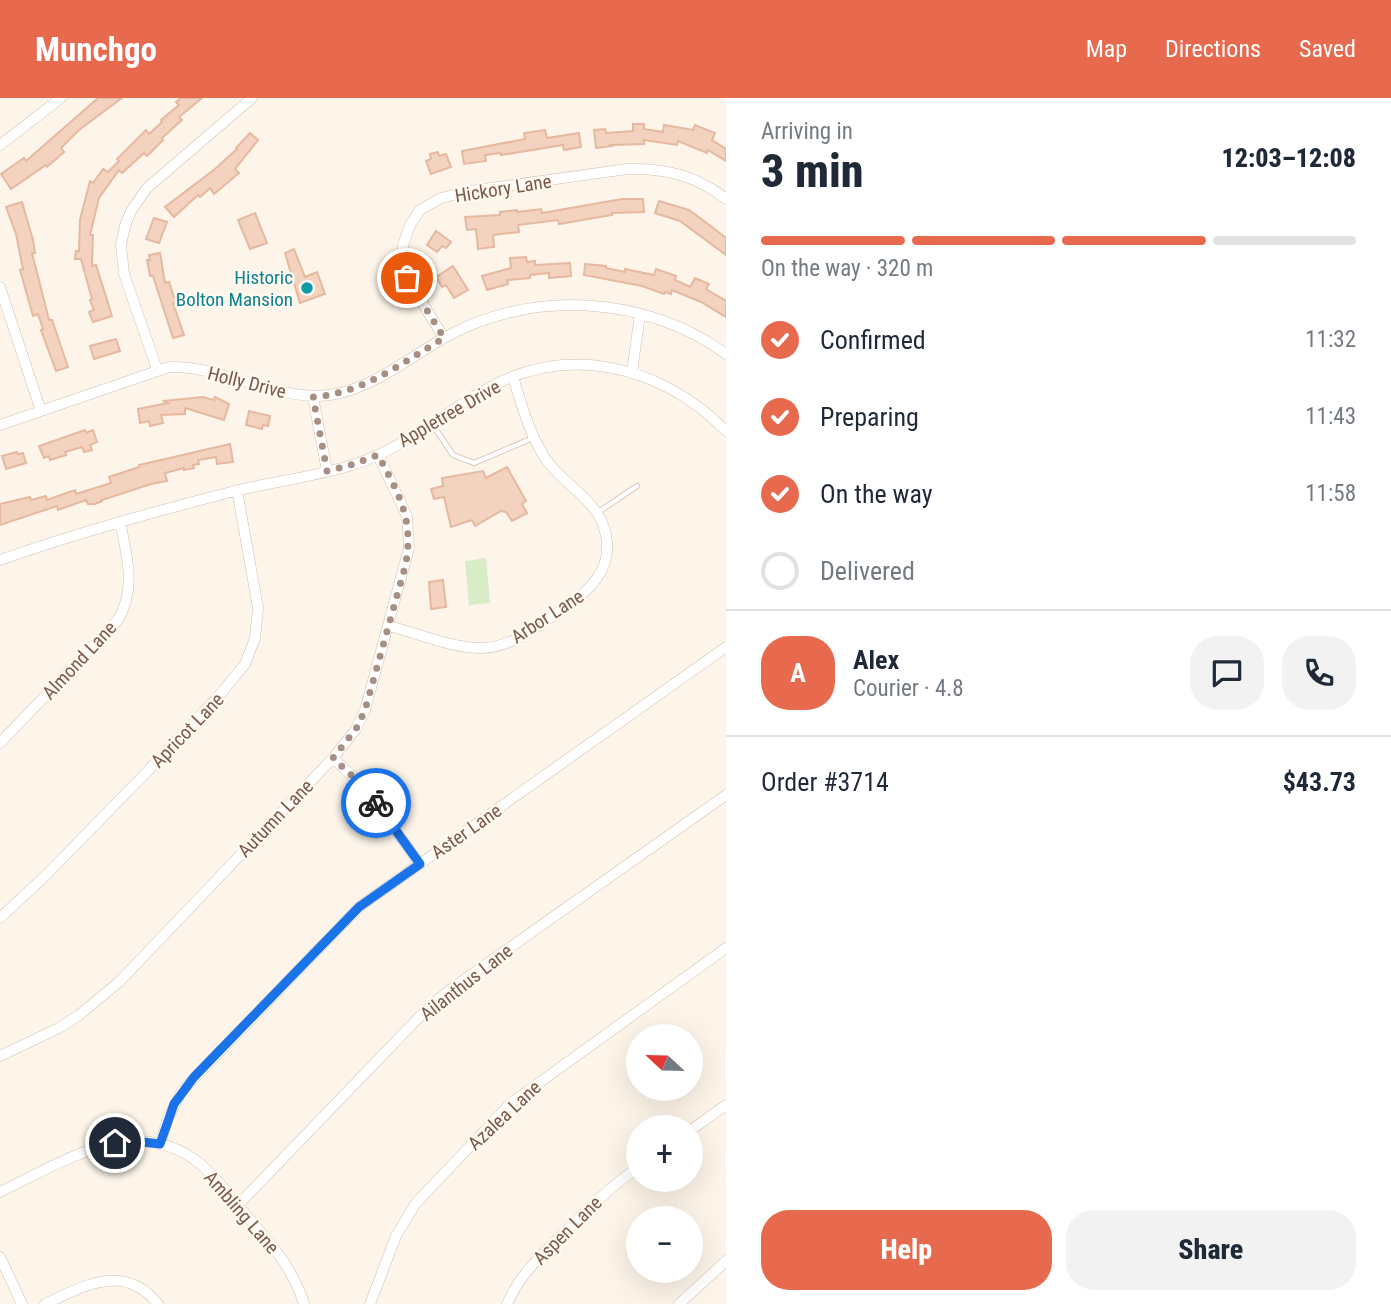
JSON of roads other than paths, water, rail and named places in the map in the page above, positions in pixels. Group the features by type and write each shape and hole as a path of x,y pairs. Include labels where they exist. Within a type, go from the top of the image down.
{"street":[{"path":"0,145 61,98"},
{"path":"157,369 124,274 121,245 125,226 131,211 147,188 252,98"},
{"name":"Hickory Lane","path":"444,338 407,278 402,256 403,245 413,219 431,202 470,191 626,169 679,174 704,184 726,199"},
{"path":"0,286 41,411"},
{"name":"Holly Drive","path":"0,425 157,369 198,369 313,397 334,395 378,378 444,338 478,323 530,308 587,305 640,314 700,337 726,354"},
{"path":"632,372 640,314"},
{"name":"Appletree Drive","path":"0,561 120,522 237,490 348,466 378,455 485,390 513,377 557,366 582,365 632,372 673,388 710,414 726,430"},
{"name":"Arbor Lane","path":"389,626 482,648 511,642 583,595 597,579 606,557 607,540 597,513 548,462 533,438 513,377"},
{"path":"313,397 327,471"},
{"name":"Autumn Lane","path":"0,1056 59,1028 112,988 333,758 356,729 365,710 409,548 409,530 400,498 378,455"},
{"name":"Apricot Lane","path":"0,918 143,776 219,697 245,664 255,639 258,608 237,490"},
{"name":"Almond Lane","path":"0,743 123,612 128,599 130,580 120,522"},
{"name":"Aster Lane","path":"160,1144 174,1104 194,1077 343,922 377,893 726,647"},
{"path":"333,758 362,785 420,864"},
{"name":"Ailanthus Lane","path":"238,1205 435,1002 726,795"},
{"name":"Azalea Lane","path":"370,1304 396,1237 416,1203 511,1103 726,948"},
{"path":"703,1121 726,1105"},
{"name":"Ambling Lane","path":"0,1192 102,1145 135,1141 160,1144 199,1163 238,1205 287,1265 304,1304"},
{"name":"Aspen Lane","path":"507,1304 518,1282 539,1257 596,1200 626,1177"},
{"path":"0,1257 22,1304"},
{"path":"679,1304 726,1261"},
{"path":"45,1304 91,1283 105,1280 130,1283 158,1304"}],"lane":[{"path":"431,423 453,455 474,463 533,438"},
{"path":"597,513 637,486"}],"place":[{"name":"Historic Bolton Mansion","path":"307,288"}]}
